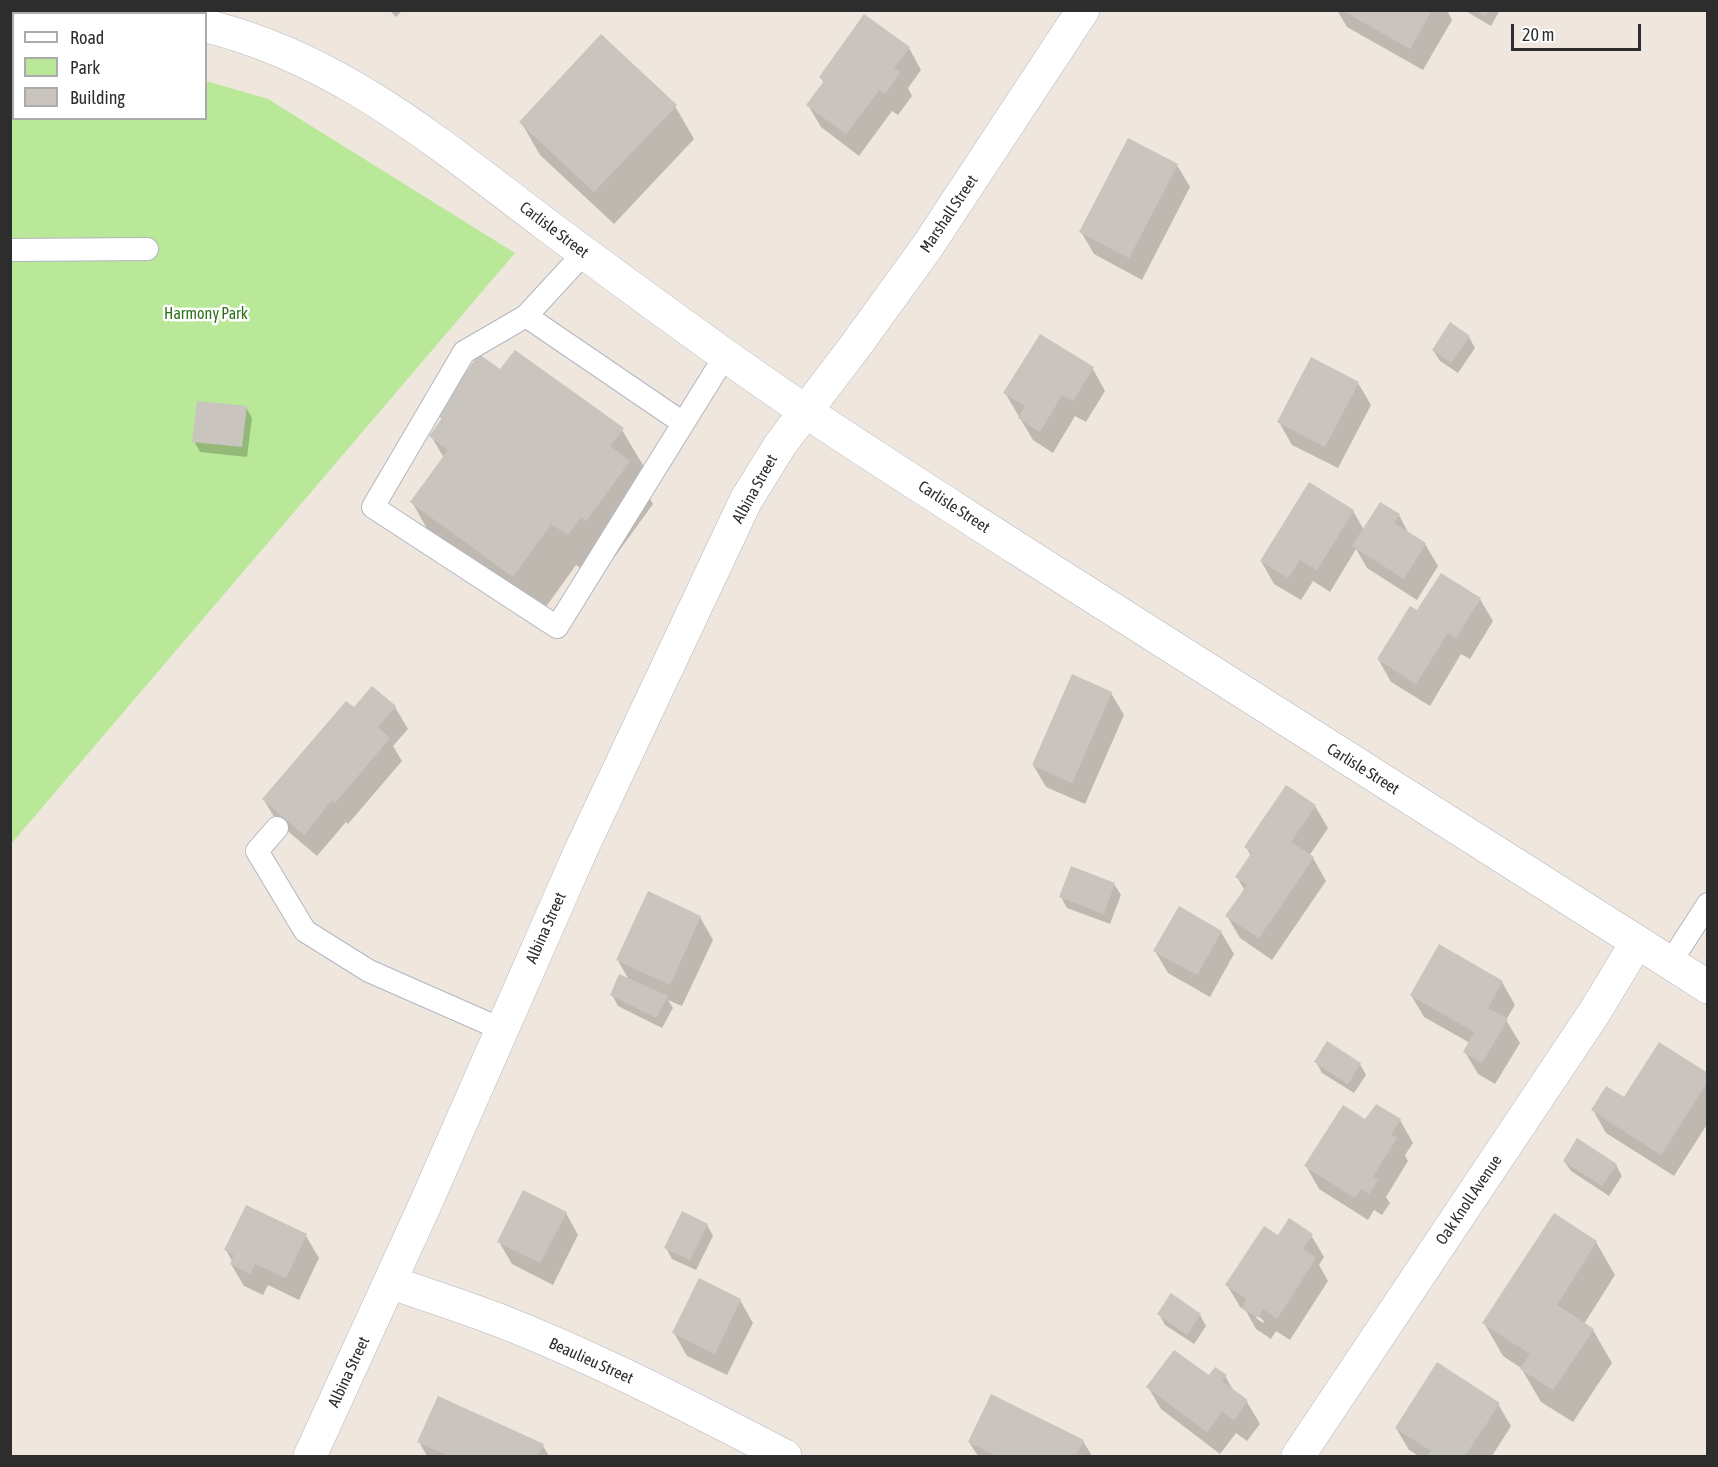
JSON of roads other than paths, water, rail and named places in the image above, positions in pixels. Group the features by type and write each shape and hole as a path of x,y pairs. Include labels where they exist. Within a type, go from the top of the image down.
{"street":[{"name":"Marshall Street","path":"806,412 927,247 1083,10"},
{"name":"Carlisle Street","path":"207,26 264,43 312,64 377,101 432,138 724,356 806,412 1198,665 1707,987"},
{"name":"Albina Street","path":"310,1456 390,1282 585,841 746,500 780,445 806,412"},
{"name":"Oak Knoll Avenue","path":"1298,1456 1593,1013 1637,942"},
{"name":"Beaulieu Street","path":"390,1282 506,1323 573,1352 647,1386 785,1456"}],"lane":[{"path":"10,250 147,249"},
{"path":"584,253 526,316 464,352 373,507 556,627 724,356"},
{"path":"526,316 683,423"},
{"path":"277,828 257,851 305,930 369,971 501,1029"},
{"path":"1670,963 1707,904"}],"park label":[{"name":"Harmony Park","path":"206,314"}]}
